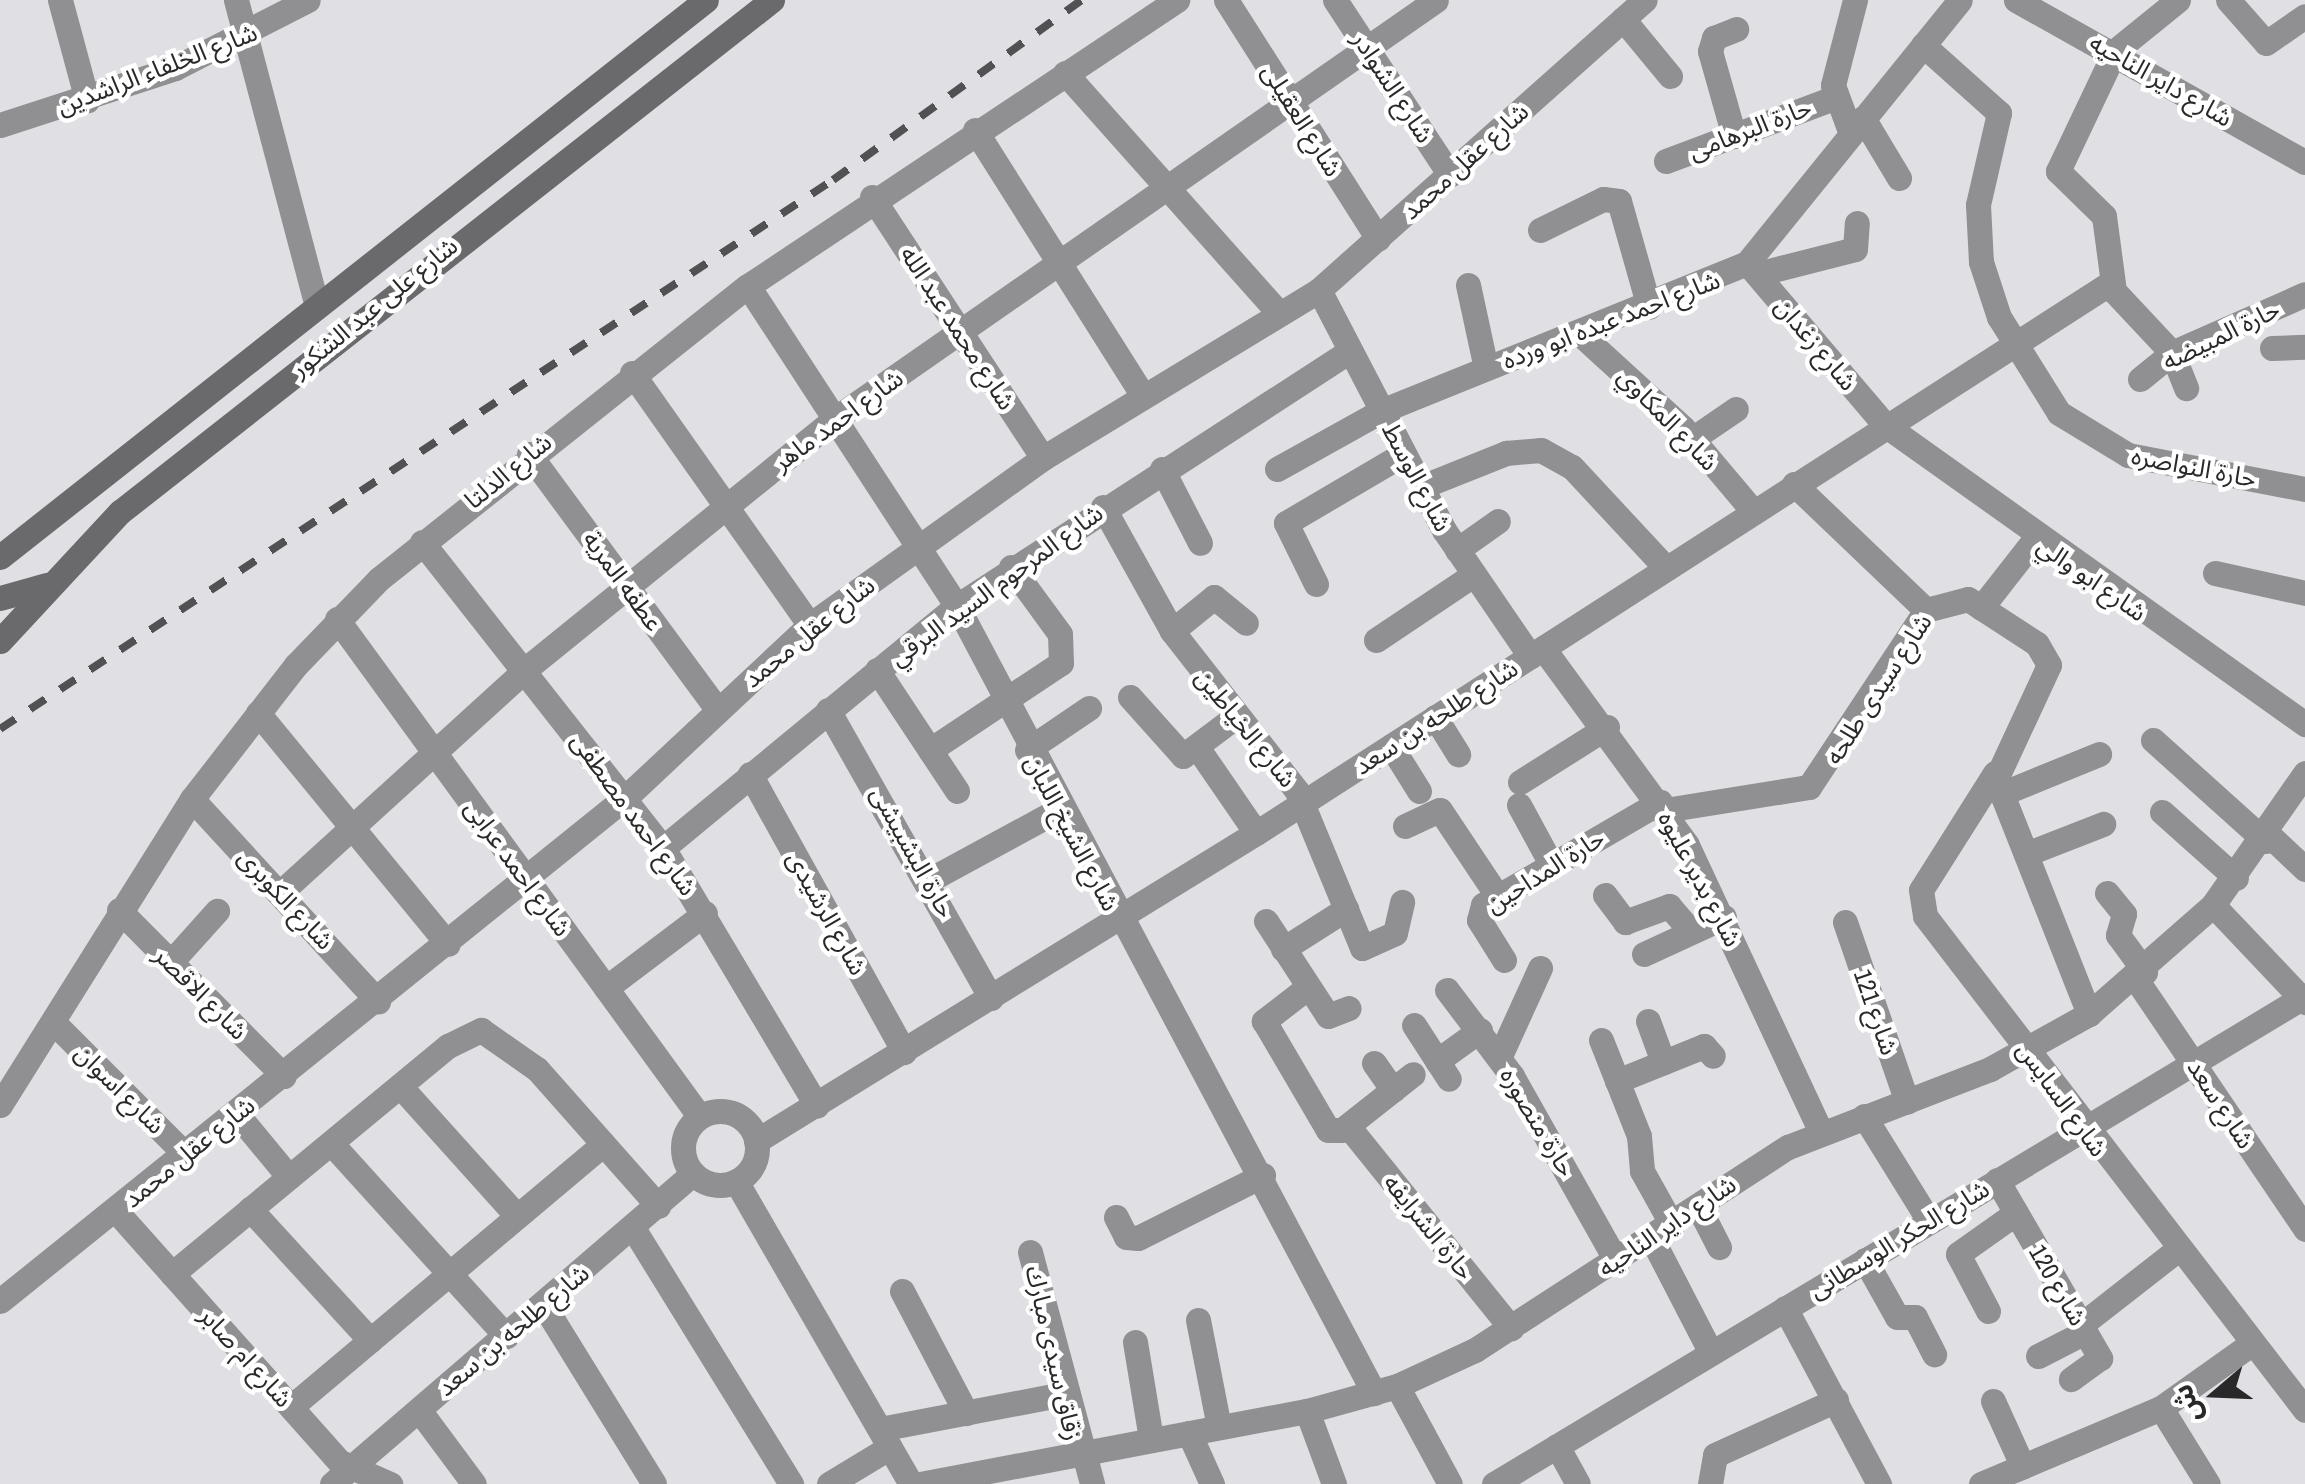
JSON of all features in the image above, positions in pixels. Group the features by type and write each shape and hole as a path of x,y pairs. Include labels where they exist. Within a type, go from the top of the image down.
{"main road":[{"name":"شارع على عبد الشكور","path":"0,558 316,302 706,0"},
{"name":"شارع على عبد الشكور","path":"0,641 92,536 317,353 772,0"},
{"path":"0,598 52,583"}],"street":[{"path":"60,0 87,100"},
{"path":"236,0 316,302"},
{"name":"شارع الخلفاء الراشدين","path":"0,125 87,100 248,36 308,0"},
{"name":"شارع الدلتا","path":"0,1105 192,798 337,619 528,454 748,286 872,198 1177,0"},
{"name":"شارع العقيلى","path":"1226,0 1378,240"},
{"name":"شارع الشوادر","path":"1336,0 1450,174"},
{"name":"شارع احمد ماهر","path":"281,892 432,750 527,668 836,418 1436,0"},
{"name":"شارع عقل محمد","path":"0,1301 378,1001 626,797 810,624 1043,458 1318,290 1644,0"},
{"path":"1855,0 1834,98 1899,178"},
{"name":"شارع احمد عبده ابو ورده","path":"1277,469 1381,411 1752,268 1857,126 1960,0"},
{"name":"شارع داير الناحيه","path":"2016,0 2115,51 2305,162"},
{"path":"2228,0 2266,44 2305,16"},
{"path":"2171,2 2115,51 2058,171 2104,216 2110,283 2172,352 2186,388"},
{"path":"1623,19 1670,76"},
{"path":"1734,136 1710,51 1714,38 1736,29"},
{"name":"حارة النواصره","path":"1922,45 1999,113 1978,234 1988,290 2012,343 2059,413 2108,448 2305,489"},
{"path":"1064,73 1279,313"},
{"name":"حارة البرهامى","path":"1666,161 1834,98"},
{"path":"975,130 1143,396"},
{"name":"شارع محمد عبد الله","path":"872,198 1043,458"},
{"path":"1540,230 1603,199 1620,201 1649,308"},
{"path":"1752,268 1856,249 1857,223"},
{"name":"شارع زغدان","path":"1752,268 1885,425"},
{"name":"شارع طلحه بن سعد","path":"756,1142 1256,833 2110,283"},
{"name":"شارع الشيخ اللبان","path":"748,286 921,544 957,606 1027,750 1118,920 1386,1390 1450,1484"},
{"path":"1468,286 1486,368"},
{"name":"شارع الوسط","path":"1318,290 1457,550 1536,652"},
{"name":"حارة المبيضه","path":"2140,379 2172,352 2305,294"},
{"name":"شارع المكاوي","path":"1578,332 1754,511"},
{"path":"2272,348 2305,347"},
{"name":"شارع المرحوم السيد البرقي","path":"663,848 957,606 1103,507 1350,351"},
{"path":"632,373 810,624"},
{"path":"1676,432 1736,409"},
{"name":"شارع ابو والي","path":"1885,425 2035,540 2305,724"},
{"path":"1421,487 1506,452 1540,450 1572,467 1666,568"},
{"name":"عطفه المرية","path":"528,454 717,710"},
{"path":"1316,584 1288,520 1404,454"},
{"path":"1162,470 1200,542"},
{"path":"1794,484 1926,610"},
{"name":"شارع الخياطين","path":"1103,507 1172,631 1304,802 1346,909 1368,950 1394,933 1402,902"},
{"path":"1457,550 1498,521"},
{"path":"1981,608 2035,540"},
{"name":"شارع احمد مصطفى","path":"422,542 527,668 663,848 706,913 817,1106"},
{"path":"930,750 1004,704 1062,660 1060,634 1012,568"},
{"path":"2215,574 2305,593"},
{"path":"1376,640 1473,575"},
{"name":"شارع سيدى طلحه","path":"1662,806 1818,780 1926,610 1957,595 2036,644 2050,672 1999,783"},
{"path":"1172,631 1214,597 1246,623"},
{"name":"شارع احمد عرابى","path":"337,619 700,1116"},
{"name":"شارع بدير عليوه","path":"1536,652 1606,727 1662,806 1724,917 1821,1132"},
{"path":"876,670 957,792"},
{"path":"1130,697 1180,756 1197,748 1235,717"},
{"path":"1027,750 1089,708"},
{"name":"حارة البشبيشى","path":"828,710 931,880 991,998"},
{"path":"258,714 448,944"},
{"path":"1434,718 1458,754"},
{"path":"1551,864 1519,794 1606,727"},
{"path":"2153,740 2305,868"},
{"path":"1391,746 1420,791"},
{"path":"1197,748 1256,833"},
{"path":"2090,1014 1999,783 2099,754"},
{"name":"شارع داير الناحيه","path":"920,1484 1307,1410 1386,1390 1511,1328 1821,1132 1906,1102 2027,1050 2090,1014 2140,975 2213,906 2266,838 2305,773"},
{"name":"شارع الرشيدى","path":"750,774 904,1052"},
{"name":"شارع السايس","path":"1999,783 1920,898 2083,1130 2305,1410"},
{"name":"شارع الكوبرى","path":"192,798 378,1001"},
{"name":"حارة المداحين","path":"1504,960 1478,914 1498,896 1551,864 1662,806"},
{"path":"931,880 1058,810"},
{"path":"1404,826 1440,810 1498,896"},
{"path":"2162,812 2236,878"},
{"path":"2026,854 2104,824"},
{"name":"شارع سعد","path":"2106,894 2124,914 2118,935 2140,975 2305,1229"},
{"path":"1605,895 1625,922 1669,906 1691,931"},
{"path":"2213,906 2304,999"},
{"path":"1284,950 1346,909"},
{"name":"شارع الاقصر","path":"119,910 284,1076"},
{"path":"171,962 217,912"},
{"path":"606,988 706,913"},
{"path":"1644,954 1724,917"},
{"path":"1266,921 1328,1016 1349,1008"},
{"name":"شارع 121","path":"1845,922 1906,1102"},
{"path":"1499,1058 1540,968"},
{"name":"حارة الشرايفه","path":"1308,987 1264,1021 1323,1125 1348,1126 1511,1328"},
{"name":"حارة منصوره","path":"1447,990 1499,1058 1617,1262"},
{"name":"شارع الحكر الوسطانى","path":"1494,1484 2304,999"},
{"path":"1648,1021 1663,1062"},
{"name":"شارع اسوان","path":"54,1023 186,1155"},
{"path":"1414,1026 1443,1070 1480,1030"},
{"path":"172,1274 458,1039 494,1032 658,1206"},
{"path":"1601,1040 1662,1232 1711,1353"},
{"path":"1617,1081 1704,1046 1714,1056"},
{"path":"1348,1126 1403,1082 1374,1063"},
{"path":"400,1086 516,1216"},
{"path":"236,1113 290,1177"},
{"path":"700,1116 741,1117 756,1142 753,1165 736,1182 714,1184 694,1174 683,1144 700,1116"},
{"path":"1864,1116 1929,1221"},
{"path":"331,1143 506,1336"},
{"path":"291,1407 603,1144"},
{"name":"شارع طلحه بن سعد","path":"332,1484 694,1174"},
{"path":"1116,1217 1126,1238 1138,1238 1263,1175"},
{"name":"شارع 120","path":"1997,1180 2099,1362 2071,1379"},
{"path":"736,1182 911,1484"},
{"path":"1698,1208 1719,1247"},
{"path":"250,1209 370,1340"},
{"name":"شارع ام صابر","path":"116,1211 291,1407 352,1467 390,1484"},
{"path":"1988,1311 1960,1249 2016,1213"},
{"path":"632,1228 791,1484"},
{"path":"2038,1356 2083,1328 2177,1250"},
{"name":"زقاق سيدى مبارك","path":"1030,1252 1077,1453 1092,1484"},
{"path":"1864,1260 1896,1317 1915,1316 1934,1354"},
{"path":"902,1291 966,1413"},
{"path":"544,1304 654,1484"},
{"path":"1786,1308 1878,1484"},
{"path":"1198,1320 1219,1427"},
{"path":"1134,1342 1152,1439"},
{"path":"1981,1484 2032,1471 2161,1408 2251,1344"},
{"path":"829,1484 885,1438 966,1413 1063,1394"},
{"path":"1710,1484 1715,1455 1836,1400"},
{"path":"1993,1401 2032,1471"},
{"path":"2161,1408 2208,1484"},
{"path":"419,1410 474,1484"},
{"path":"1307,1410 1334,1484"},
{"path":"1188,1432 1212,1484"},
{"path":"1556,1446 1578,1484"}],"railway":[{"path":"0,729 833,180 1082,0"}]}
